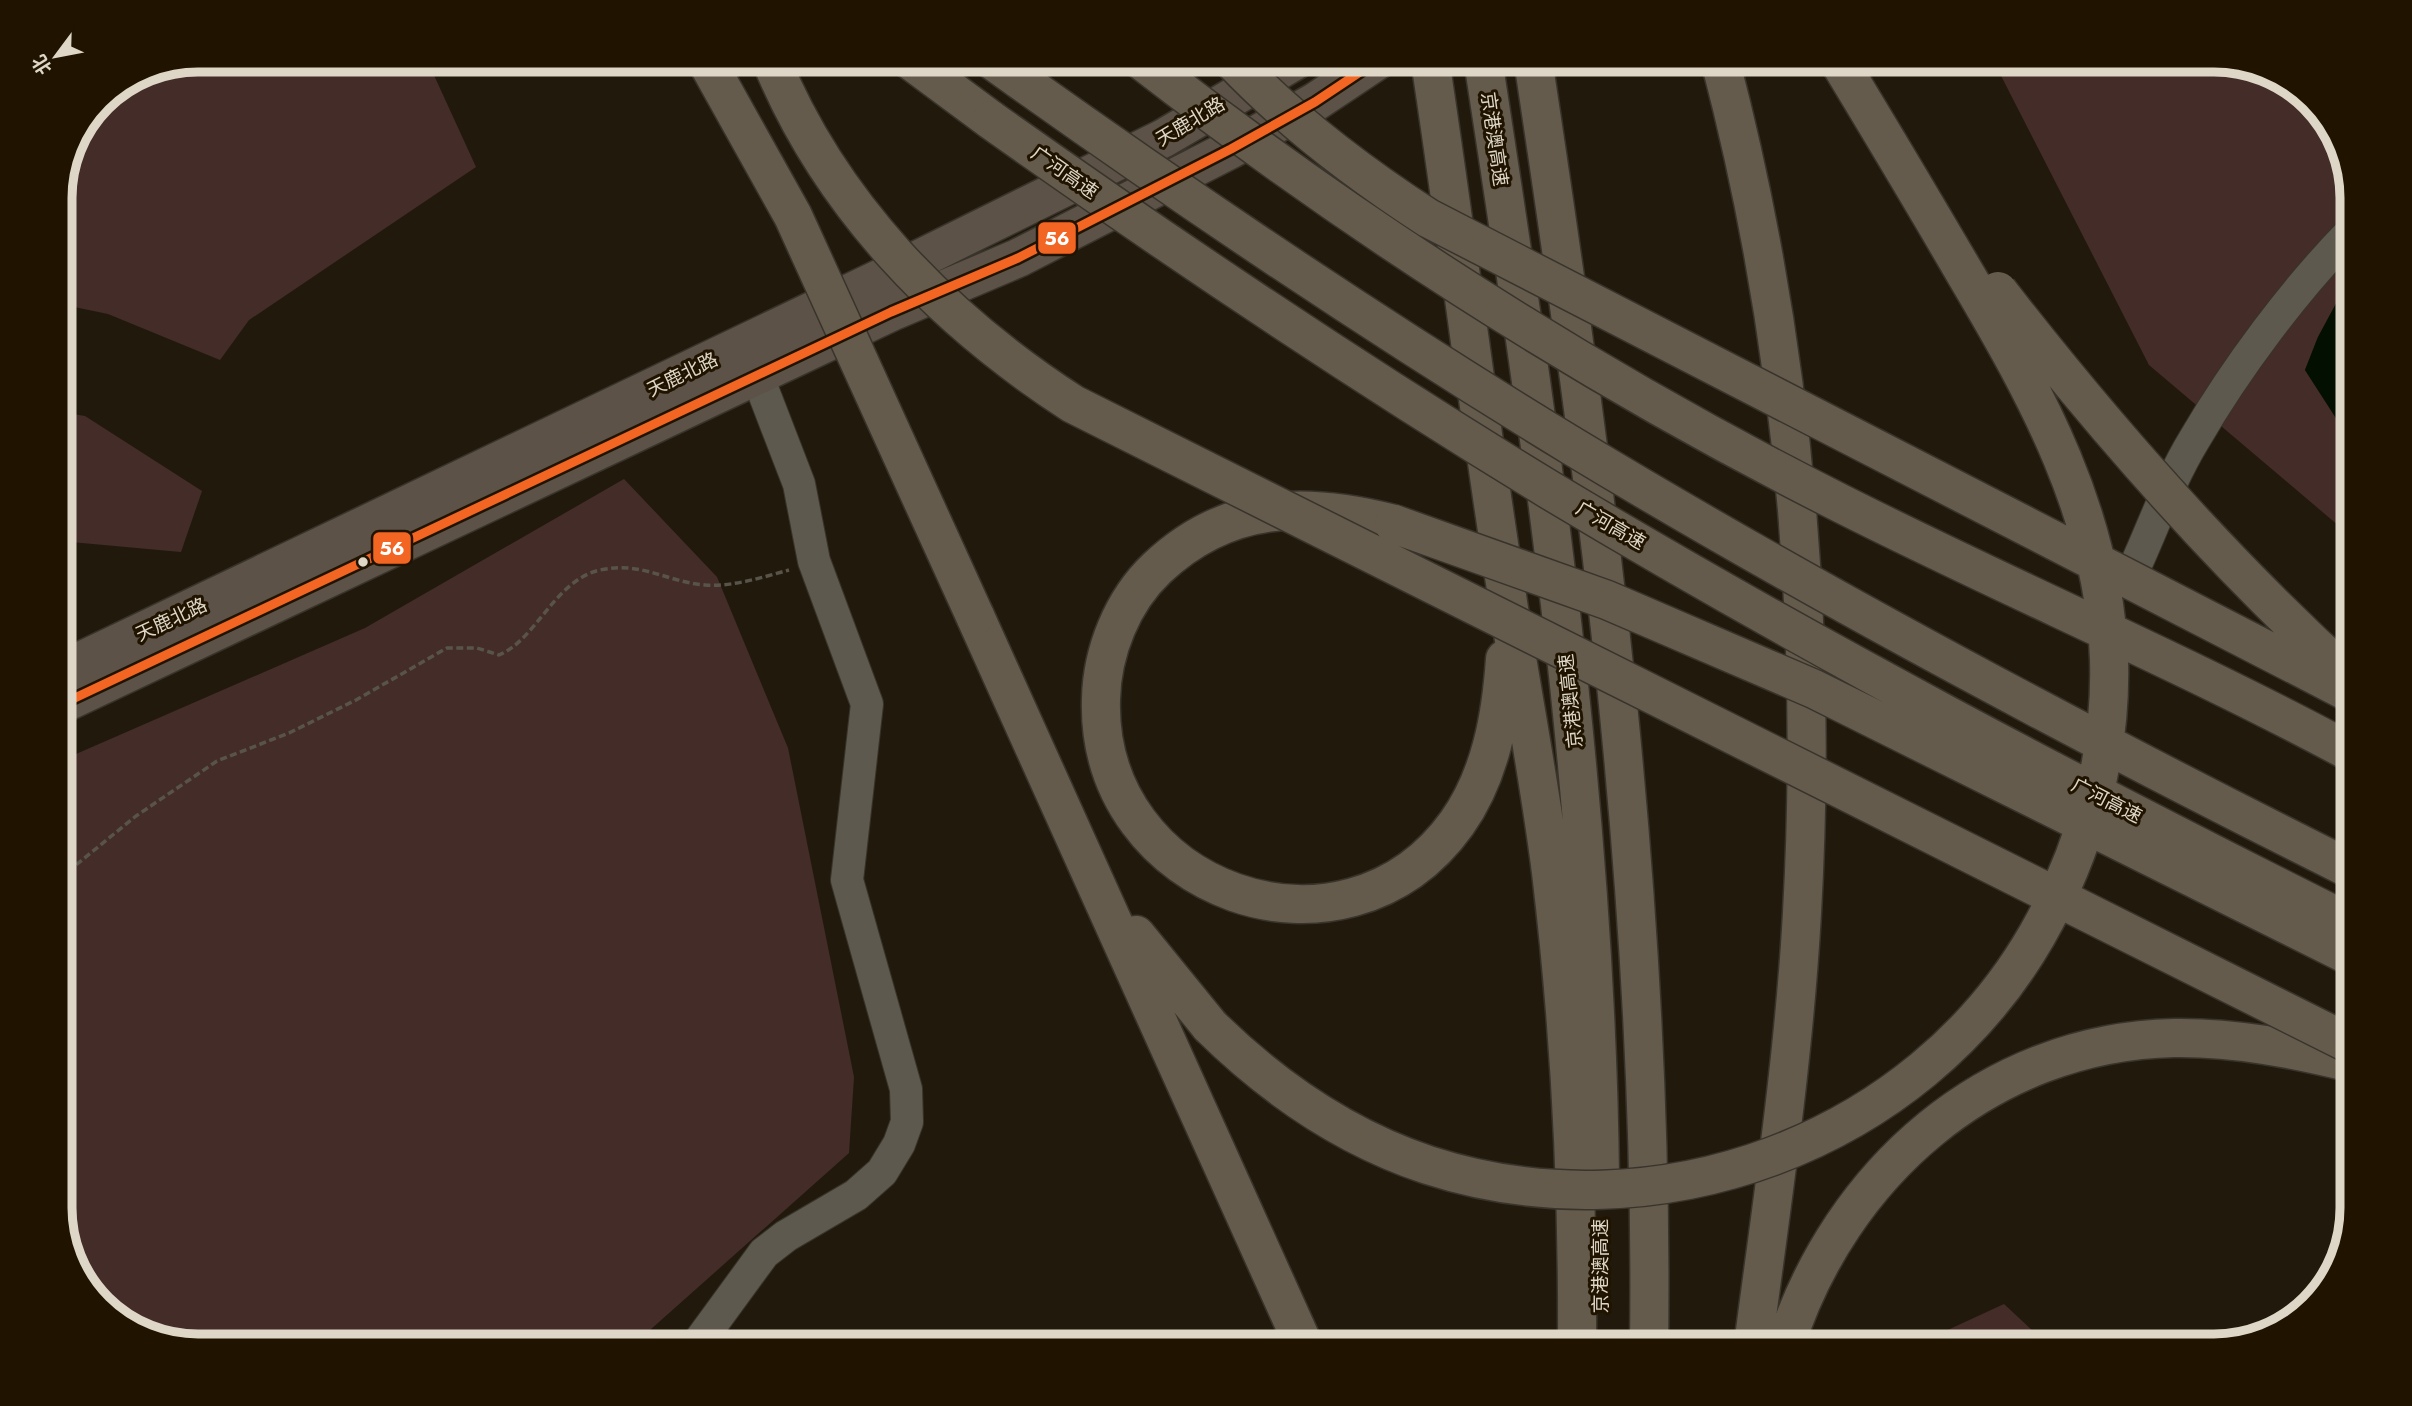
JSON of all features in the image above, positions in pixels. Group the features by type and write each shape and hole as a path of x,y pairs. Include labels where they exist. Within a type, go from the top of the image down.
{"highway":[{"path":"713,72 793,216 1298,1334"},
{"path":"777,72 821,155 849,197 897,257 950,312 989,345 1073,404 2340,1038"},
{"name":"广河高速","path":"927,72 1128,217 1255,303 1549,489 1912,697 2340,918"},
{"path":"1009,72 1293,270 1574,447 1899,634 2340,864"},
{"path":"1157,72 1312,188 1518,323 1624,386 1840,503 2176,662 2340,747"},
{"path":"1244,72 1289,116 1333,152 1428,218 2340,688"},
{"path":"1432,72 1506,590 1535,757 1566,1014 1577,1334"},
{"path":"1535,72 1591,461 1622,722 1643,1011 1649,1334"},
{"path":"1723,72 1755,213 1786,403 1797,505 1807,709 1806,812 1794,1017 1754,1334"},
{"path":"1061,807 1112,901 1167,976 1210,1026 1275,1084 1319,1114 1387,1149 1468,1176 1553,1190 1640,1188 1724,1173 1805,1144 1862,1114 1915,1077 1948,1048 1978,1018 2029,949 2069,872 2084,832 2099,769 2108,705 2109,662 2101,576 2078,493 2043,414 1981,299 1845,72"},
{"path":"1846,72 1925,191 2051,359 2188,517 2340,668"},
{"name":"京港澳高速","path":"1486,75 1558,584 1573,727 1594,1013 1600,1156 1600,1334"},
{"path":"1506,590 1502,691 1490,755 1470,802 1457,824 1431,852 1400,876 1378,887 1328,902 1303,905 1252,899 1204,880 1182,867 1144,831 1124,799 1109,763 1103,738 1101,687 1106,661 1124,613 1138,591 1173,554 1194,539 1241,518 1265,512 1317,509 1394,524 1607,600 1814,689 2340,951"},
{"path":"1789,1334 1810,1279 1855,1206 1898,1156 1957,1109 2013,1078 2060,1059 2134,1042 2210,1038 2285,1048 2340,1060"}],"main road":[{"name":"天鹿北路","path":"72,699 757,375 883,297 997,220 1164,138 1276,72"},
{"name":"天鹿北路","path":"72,666 883,297 1018,258 1273,126 1359,72"},
{"path":"997,220 1018,258"}],"street":[{"path":"2133,571 2193,441 2252,353 2340,243"},
{"path":"705,1334 764,1253 786,1236 856,1195 882,1172 899,1144 907,1122 906,1089 847,880 867,704 814,561 799,484 757,375"}],"path":[{"path":"72,868 136,816 217,761 289,733 356,700 447,648 477,648 499,655 513,649 560,594 597,570 637,567 705,585 754,580 814,561"}],"shaded area":[{"path":"432,72 476,167 249,320 220,360 108,314 72,306 72,190 78,157 93,128 115,103 128,93 157,78 182,73"},
{"path":"1999,72 2214,72 2247,76 2277,89 2297,103 2319,128 2327,142 2334,157 2340,190 2340,296 2318,337 2305,370 2340,424 2340,527 2149,365"},
{"path":"2340,296 2340,424 2305,370 2318,337"},
{"path":"72,414 85,416 202,491 181,552 72,542"},
{"path":"624,479 717,577 788,748 854,1077 849,1153 645,1334 182,1333 150,1325 121,1308 98,1285 78,1249 72,1216 72,756 365,628"},
{"path":"2004,1304 2036,1334 1939,1334"}],"transit line":[{"name":"56","path":"72,699 891,312 1018,258 1231,149 1315,102 1360,72"}]}
